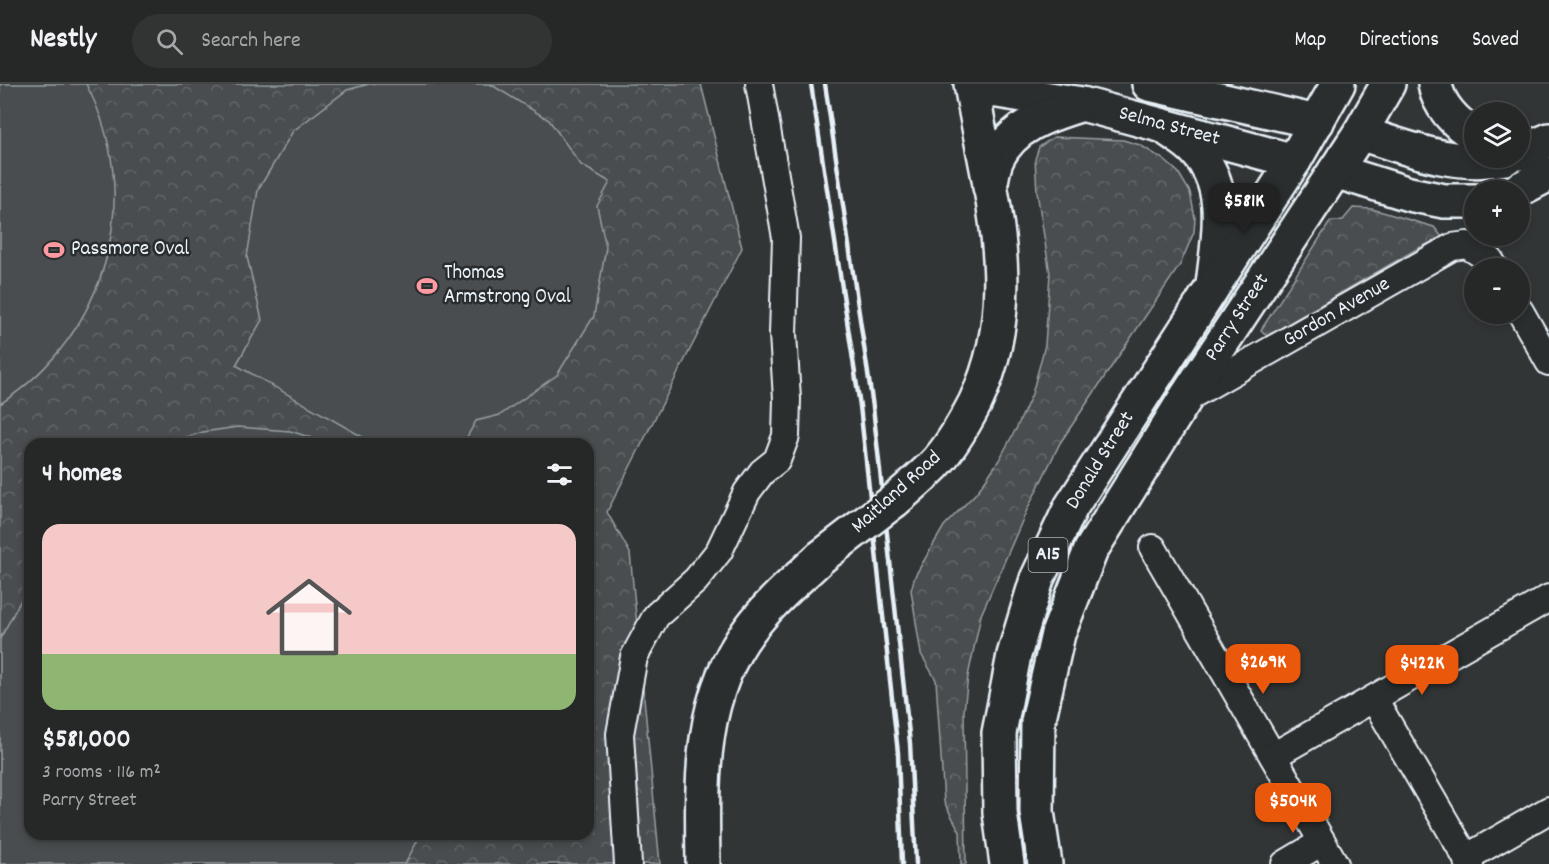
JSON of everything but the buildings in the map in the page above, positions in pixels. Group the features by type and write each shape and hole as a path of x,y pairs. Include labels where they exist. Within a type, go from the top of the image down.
{"main road":[{"name":"Selma Street","path":"1149,84 1360,133"},
{"name":"Parry Street","path":"1213,285 1294,161 1338,84"},
{"name":"Parry Street","path":"1185,399 1360,133 1388,84"},
{"path":"1435,84 1437,96 1444,107 1464,127"},
{"name":"Selma Street","path":"972,85 1082,104 1294,161"},
{"name":"Maitland Road","path":"703,864 704,747 715,699 729,663 749,629 775,600 821,557 894,501 936,463 964,424 983,384 995,346 1002,302 1000,251 972,85"},
{"path":"990,187 997,159 1008,142 1020,131 1048,115 1082,104"},
{"path":"1162,124 1195,150 1216,185 1221,215 1213,285"},
{"path":"1360,133 1408,149 1464,160"},
{"path":"1522,180 1535,152"},
{"path":"1294,161 1409,194 1444,201 1464,201"},
{"name":"Donald Street","path":"1007,864 1000,813 999,733 1014,655 1037,579 1071,507 1213,285"},
{"name":"Donald Street","path":"1044,864 1037,812 1038,722 1058,634 1091,550 1185,399"}],"street":[{"path":"628,864 620,734 634,657 656,616 696,580 719,551 747,492 762,472 777,460 786,436 787,399 783,334 786,238 759,84"},
{"name":"Gordon Avenue","path":"1185,399 1452,248 1467,245 1485,258"},
{"path":"1527,324 1549,362"},
{"path":"1153,548 1329,853 1285,864"},
{"path":"1273,756 1548,600"},
{"path":"1374,699 1468,861 1549,810"}],"green space":[{"path":"0,84 701,84 742,248 607,512 630,553 660,864 0,864"},
{"name":"Passmore Oval","path":"0,84 86,84 104,127 113,172 113,217 106,260 90,302 67,341 37,375 0,404"},
{"name":"Thomas Armstrong Oval","path":"369,84 490,84 549,120 581,165 610,182 597,206 606,247 594,316 557,375 500,415 476,421 466,438 364,438 236,365 262,320 247,257 258,190 293,131 347,90"},
{"path":"1054,137 1123,140 1140,145 1163,159 1178,172 1190,192 1195,218 1194,232 1180,265 1060,443 1026,512 981,615 968,676 964,711 966,864 961,864 960,832 944,802 936,680 921,654 911,590 915,576 944,526 978,491 999,460 1032,394 1045,345 1050,274 1037,192 1035,159 1039,147"},
{"path":"1353,208 1372,209 1434,227 1442,237 1415,250 1267,336 1261,330 1330,222 1343,220"},
{"path":"238,427 290,431 313,438 183,438 203,432"},
{"path":"24,594 24,840 418,840 405,864 0,864 0,639"}],"railway":[{"path":"811,84 860,406 898,753 902,864"},
{"path":"825,84 873,407 910,743 916,864"}],"place":[{"name":"Passmore Oval","path":"54,250"},
{"name":"Thomas Armstrong Oval","path":"427,286"}]}
